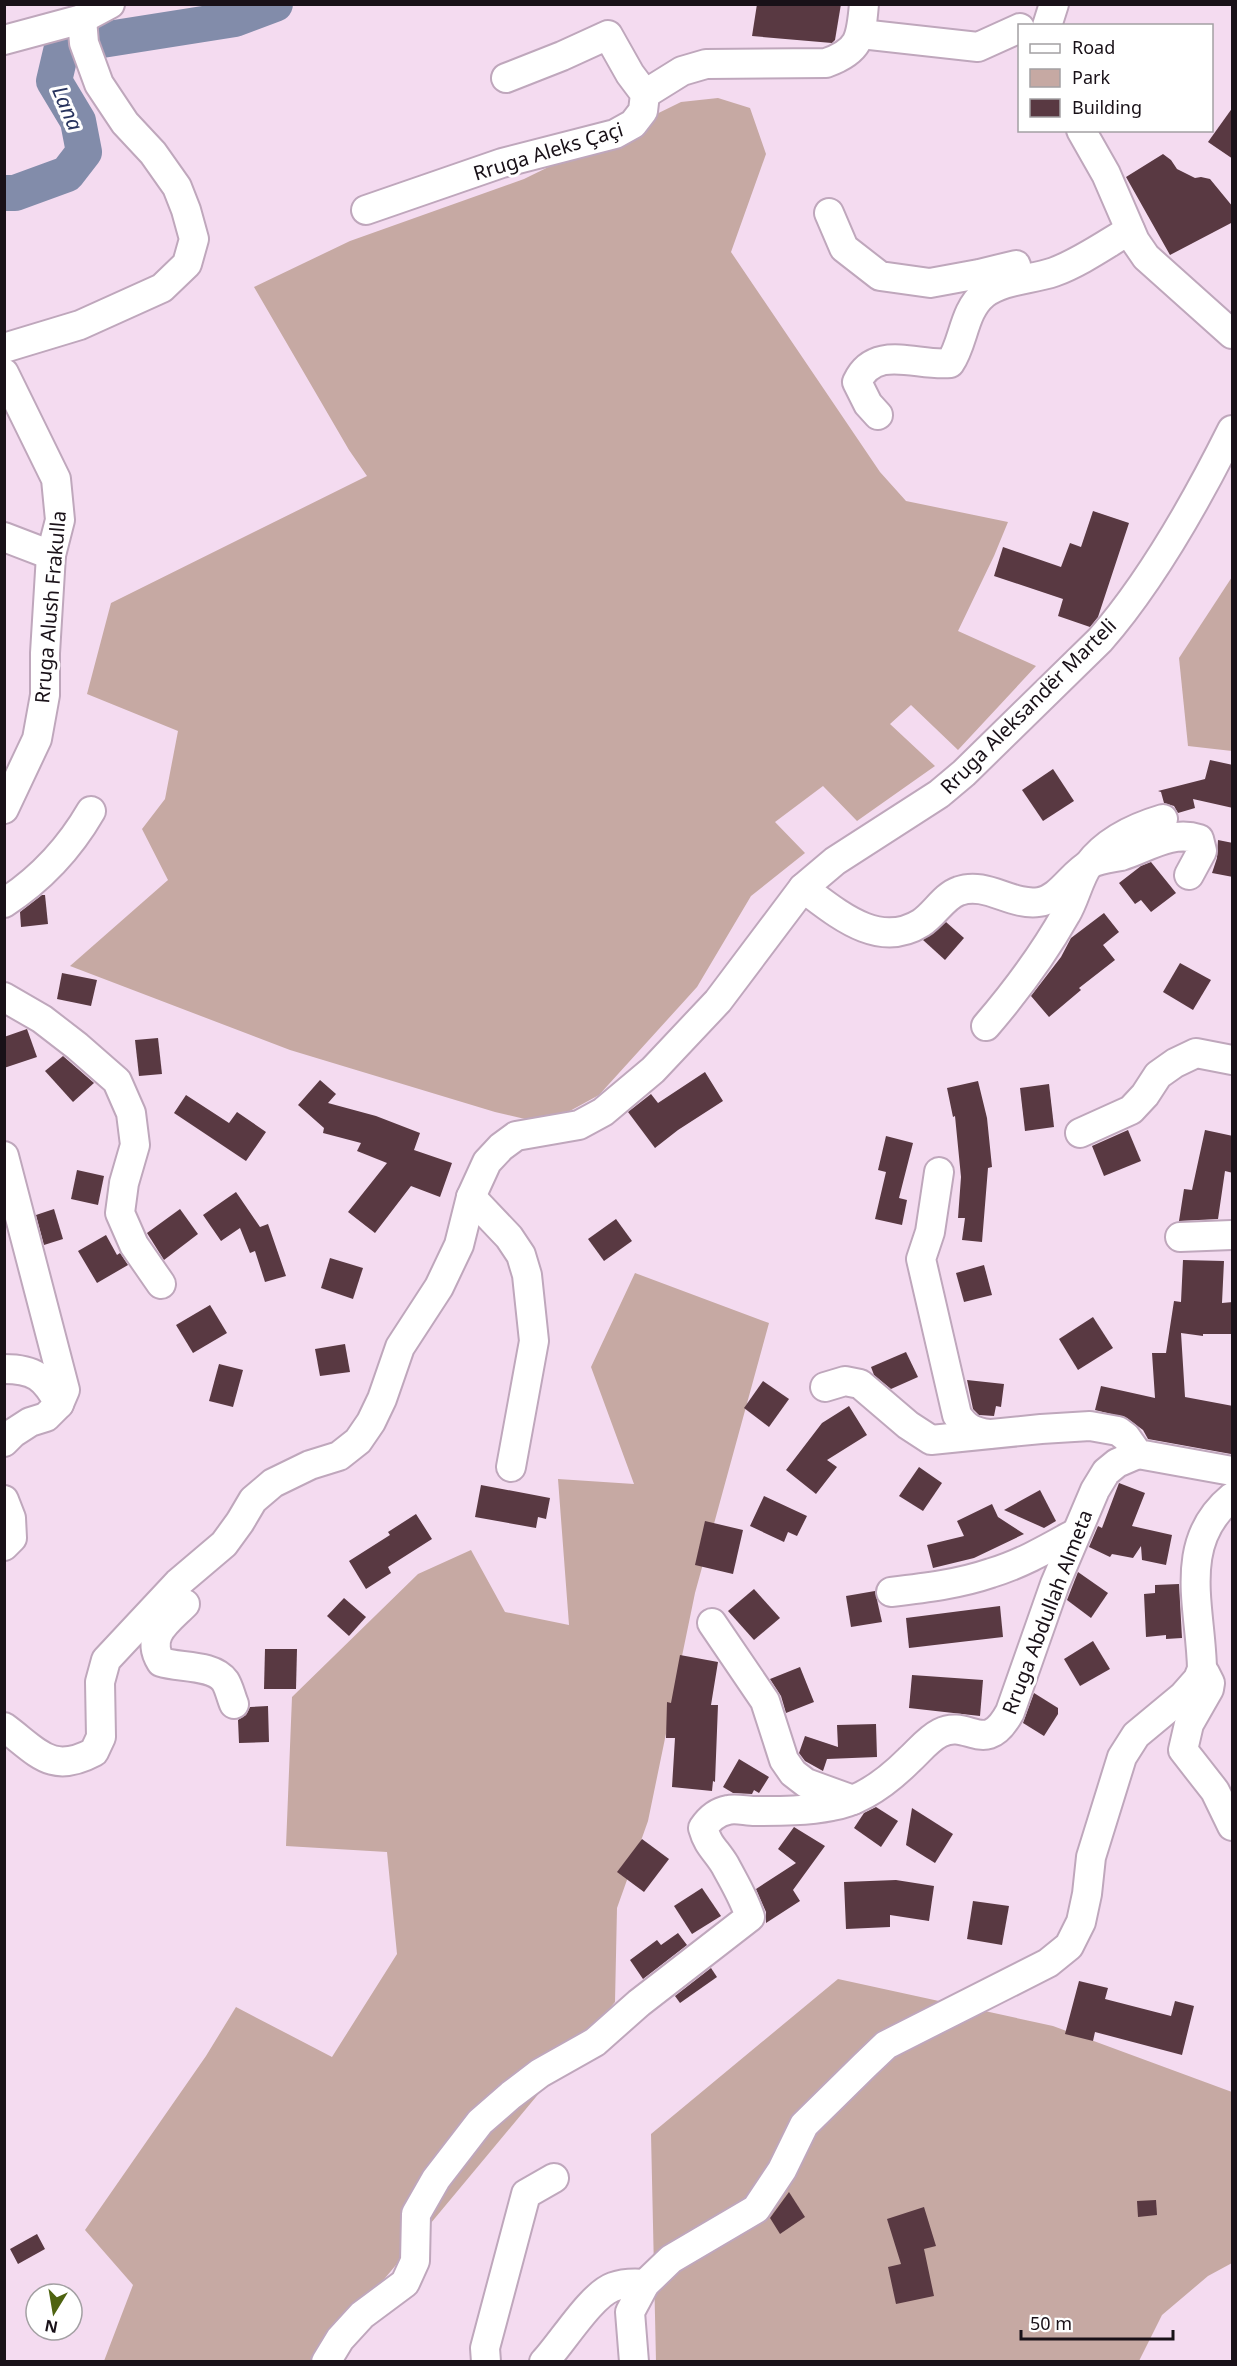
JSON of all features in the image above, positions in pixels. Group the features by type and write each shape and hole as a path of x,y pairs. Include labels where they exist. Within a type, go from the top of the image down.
{"street":[{"path":"4,40 82,18 110,4"},
{"path":"506,78 608,35 630,75 645,94 682,71 706,64 826,63 852,50 861,34 864,4"},
{"path":"4,348 80,324 162,288 187,264 194,239 177,187 153,153 124,123 99,84 84,43 82,18"},
{"path":"861,34 978,47 1018,29"},
{"name":"Rruga Aleks Çaçi","path":"366,210 502,163 615,134 633,124 643,111 645,94"},
{"path":"1082,132 1106,174 1127,223 1146,257 1233,334"},
{"path":"829,213 844,248 880,276 930,283 979,274 1065,250 1127,223"},
{"path":"878,415 868,404 857,382 868,366 878,361 899,359 950,363 969,318 984,294 1003,284 1053,272 1127,223"},
{"name":"Rruga Alush Frakulla","path":"4,373 56,479 60,520 51,555 45,695 37,739 4,809"},
{"name":"Rruga Aleksandër Marteli","path":"4,1727 52,1761 75,1760 94,1752 101,1737 100,1682 106,1660 178,1583 224,1544 253,1500 273,1483 310,1465 339,1455 357,1441 371,1422 382,1399 400,1347 439,1287 459,1245 471,1197 487,1162 501,1147 516,1136 579,1125 603,1112 653,1070 718,1002 803,888 835,861 939,794 1100,640 1169,543 1233,430"},
{"path":"4,537 51,555"},
{"path":"4,903 24,890 60,856 77,835 91,811"},
{"path":"803,888 837,914 864,928 883,933 905,931 922,922 956,891 972,888 1019,900 1040,902 1054,894 1126,832 1162,819"},
{"path":"1089,864 1123,855 1165,839 1188,836 1199,840 1202,851 1189,875"},
{"path":"986,1026 1021,985 1040,958 1068,912 1089,864"},
{"path":"4,997 42,1019 117,1081 131,1113 135,1145 124,1183 120,1213 134,1245 161,1284"},
{"path":"1080,1133 1131,1110 1145,1095 1158,1075 1175,1063 1196,1053 1233,1060"},
{"path":"4,1442 21,1428 46,1417 59,1404 66,1390 6,1171"},
{"path":"939,1172 930,1232 921,1259 957,1415 963,1425 973,1432 989,1434"},
{"path":"471,1197 509,1237 521,1255 527,1275 534,1341 511,1467"},
{"path":"1180,1237 1233,1235"},
{"path":"4,1370 23,1369 35,1374 50,1386 59,1404"},
{"path":"825,1387 845,1381 860,1384 908,1425 931,1440 1079,1425 1105,1428 1126,1437 1138,1454 1233,1472"},
{"name":"Rruga Abdullah Almeta","path":"326,2361 340,2339 362,2315 405,2283 415,2261 416,2214 436,2179 480,2122 540,2073 595,2042 639,2003 750,1917 742,1894 732,1882 724,1863 707,1843 702,1828 711,1817 728,1810 797,1811 835,1806 871,1791 897,1772 939,1734 948,1730 981,1735 991,1734 1004,1724 1074,1534 1095,1490 1106,1472 1123,1459 1138,1454"},
{"path":"1233,1497 1210,1523 1197,1551 1195,1577 1202,1669 1210,1683 1190,1724 1183,1750 1215,1791 1233,1826"},
{"path":"4,1500 11,1518 12,1538 4,1546"},
{"path":"891,1592 945,1585 991,1574 1030,1558 1074,1534"},
{"path":"206,1560 202,1577 193,1595 154,1640 154,1652 160,1662 176,1667 212,1671 225,1680 234,1704"},
{"path":"712,1623 765,1701 784,1760 793,1773 806,1783 853,1800"},
{"path":"634,2361 630,2312 645,2284 671,2259 756,2209 782,2170 804,2125 886,2045 1048,1963 1069,1946 1081,1922 1091,1857 1122,1757 1136,1735 1183,1696 1198,1678 1202,1669"},
{"path":"486,2361 485,2349 526,2194 554,2178"},
{"path":"544,2361 597,2297 612,2287 632,2283 645,2284"}],"green space":[{"path":"718,98 750,108 766,154 731,252 880,472 906,501 1008,522 958,631 1036,666 958,750 911,705 890,724 935,766 857,821 823,786 775,822 805,853 751,896 697,987 599,1095 557,1118 542,1123 495,1112 290,1050 70,966 168,880 142,829 165,799 178,731 87,694 111,603 367,476 349,450 254,287 350,241 524,179 681,102"},
{"path":"1232,577 1232,751 1188,746 1179,658"},
{"path":"635,1273 769,1323 695,1593 648,1821 617,1908 615,2002 331,2343 330,2361 104,2361 133,2285 85,2230 206,2056 236,2007 332,2057 397,1954 387,1852 286,1846 292,1697 418,1574 471,1550 505,1612 569,1625 558,1479 634,1484 591,1367"},
{"path":"838,1979 1053,2026 1232,2092 1232,2263 1208,2276 1162,2315 1139,2361 656,2361 651,2134"}],"building":[{"path":"757,4 841,4 835,40 832,43 752,36"},
{"path":"1233,107 1233,159 1208,142"},
{"path":"1163,154 1177,169 1195,178 1210,179 1233,207 1233,222 1170,255 1126,177"},
{"path":"1093,511 1129,523 1098,617 1090,627 1058,616 1063,599 994,576 1003,547 1061,567 1070,543 1081,547"},
{"path":"1210,760 1233,765 1233,808 1193,799 1195,808 1178,813 1174,806 1164,803 1161,792 1158,791 1205,779"},
{"path":"1053,769 1074,801 1043,821 1022,790"},
{"path":"1218,840 1233,843 1233,877 1212,873 1217,858"},
{"path":"1151,862 1176,893 1151,912 1141,900 1135,904 1119,883 1141,866"},
{"path":"45,895 48,924 21,927 20,912"},
{"path":"1104,913 1119,932 1103,945 1115,960 1079,988 1081,990 1049,1017 1031,996 1061,957 1071,938"},
{"path":"946,922 964,938 945,960 923,940"},
{"path":"1180,963 1211,980 1193,1010 1163,992"},
{"path":"62,973 97,980 91,1006 57,999"},
{"path":"27,1029 37,1057 4,1068 4,1037"},
{"path":"158,1038 162,1074 139,1076 135,1040"},
{"path":"63,1056 94,1083 73,1102 45,1071"},
{"path":"705,1072 723,1101 655,1148 628,1112 651,1094 658,1103"},
{"path":"320,1080 336,1094 328,1103 376,1116 420,1133 414,1150 452,1163 440,1197 411,1186 375,1233 348,1212 387,1163 357,1151 361,1143 323,1133 324,1128 298,1105"},
{"path":"978,1081 987,1118 992,1167 988,1168 982,1242 962,1240 965,1218 958,1218 961,1177 955,1116 953,1117 947,1088"},
{"path":"1049,1084 1054,1127 1025,1131 1020,1088"},
{"path":"186,1095 229,1123 237,1112 266,1132 246,1161 174,1113"},
{"path":"1128,1130 1141,1161 1104,1176 1092,1146"},
{"path":"1205,1130 1233,1136 1233,1173 1225,1171 1218,1219 1179,1221 1184,1189 1192,1190"},
{"path":"886,1136 913,1143 899,1198 907,1200 902,1225 875,1219 886,1172 878,1170"},
{"path":"77,1170 104,1176 98,1205 71,1199"},
{"path":"236,1192 260,1227 268,1224 286,1276 265,1282 255,1251 250,1253 240,1228 221,1241 203,1215"},
{"path":"54,1209 63,1239 44,1245 36,1215"},
{"path":"180,1209 198,1234 164,1260 147,1233"},
{"path":"616,1219 632,1241 604,1261 588,1239"},
{"path":"106,1235 117,1255 120,1253 128,1265 97,1283 78,1251"},
{"path":"330,1258 363,1268 353,1299 321,1288"},
{"path":"1183,1260 1224,1261 1222,1303 1233,1302 1233,1334 1203,1334 1203,1336 1181,1333 1185,1397 1233,1406 1231,1454 1148,1439 1143,1430 1127,1418 1095,1410 1101,1386 1155,1398 1152,1353 1166,1353 1174,1301 1181,1302"},
{"path":"984,1265 992,1295 964,1302 956,1273"},
{"path":"210,1305 227,1333 193,1353 176,1325"},
{"path":"1093,1317 1113,1348 1078,1370 1059,1339"},
{"path":"345,1344 350,1372 320,1376 315,1349"},
{"path":"906,1352 918,1377 891,1389 874,1375 871,1367"},
{"path":"219,1364 243,1370 233,1407 209,1401"},
{"path":"967,1380 1004,1384 1001,1407 996,1406 994,1416 979,1415 973,1409"},
{"path":"763,1381 789,1399 769,1427 744,1408"},
{"path":"849,1406 867,1435 827,1460 837,1467 816,1494 786,1470 822,1423"},
{"path":"919,1467 942,1483 923,1511 899,1496"},
{"path":"1119,1483 1145,1493 1132,1526 1172,1535 1166,1565 1142,1560 1141,1546 1133,1558 1112,1554 1110,1557 1089,1547 1098,1526 1102,1528"},
{"path":"481,1485 550,1498 546,1519 538,1517 536,1528 475,1517"},
{"path":"1040,1490 1056,1521 1044,1528 1004,1510"},
{"path":"764,1496 807,1516 797,1536 788,1532 784,1542 750,1526"},
{"path":"992,1504 998,1517 1024,1534 974,1558 933,1568 927,1545 964,1536 957,1521"},
{"path":"416,1514 432,1539 388,1567 391,1573 366,1589 349,1561 390,1535 388,1532"},
{"path":"705,1521 743,1530 733,1574 695,1565"},
{"path":"1078,1572 1108,1593 1091,1618 1067,1600"},
{"path":"1179,1584 1182,1638 1166,1639 1166,1635 1146,1637 1144,1594 1155,1593 1155,1585"},
{"path":"754,1589 780,1618 754,1640 728,1611"},
{"path":"875,1591 882,1622 851,1627 846,1596"},
{"path":"344,1598 366,1617 349,1636 327,1616"},
{"path":"1000,1606 1003,1637 909,1648 906,1618"},
{"path":"1093,1641 1110,1669 1080,1686 1064,1659"},
{"path":"265,1649 297,1649 296,1689 264,1689"},
{"path":"680,1655 718,1662 711,1705 718,1705 715,1782 713,1781 712,1791 672,1787 675,1738 666,1738 667,1702 671,1703"},
{"path":"800,1667 814,1702 786,1713 781,1696 770,1679"},
{"path":"912,1675 983,1680 980,1716 909,1708"},
{"path":"1034,1693 1058,1708 1058,1714 1044,1736 1023,1723"},
{"path":"268,1706 269,1742 239,1743 238,1720 246,1715 250,1707"},
{"path":"876,1724 877,1757 827,1759 823,1771 805,1761 799,1753 805,1736 838,1747 837,1725"},
{"path":"739,1759 769,1777 759,1793 754,1790 752,1794 733,1793 723,1787"},
{"path":"876,1807 898,1821 881,1847 854,1828 864,1813"},
{"path":"912,1808 953,1834 935,1863 906,1845"},
{"path":"794,1827 825,1846 793,1890 800,1901 766,1923 766,1912 756,1889 796,1863 778,1849"},
{"path":"642,1839 669,1859 644,1892 617,1872"},
{"path":"896,1880 934,1886 929,1921 890,1915 890,1927 846,1929 844,1882"},
{"path":"702,1888 721,1916 692,1934 674,1906"},
{"path":"973,1901 1009,1906 1002,1945 967,1939"},
{"path":"678,1933 687,1945 643,1979 630,1960 657,1940 661,1945"},
{"path":"711,1968 717,1977 680,2003 675,1996"},
{"path":"1079,1981 1108,1988 1105,1999 1171,2016 1175,2001 1194,2006 1182,2055 1095,2032 1093,2041 1065,2034"},
{"path":"789,2192 805,2217 780,2234 770,2218"},
{"path":"1156,2200 1157,2215 1138,2217 1137,2201"},
{"path":"924,2207 936,2246 924,2249 934,2296 896,2304 888,2267 901,2264 887,2219"},
{"path":"37,2234 45,2249 18,2264 10,2249"}],"waterway":[{"name":"Lana","path":"102,40 235,19 275,4"},
{"name":"Lana","path":"4,193 15,193 67,174 84,152 78,121 54,81 62,47 66,46"}]}
